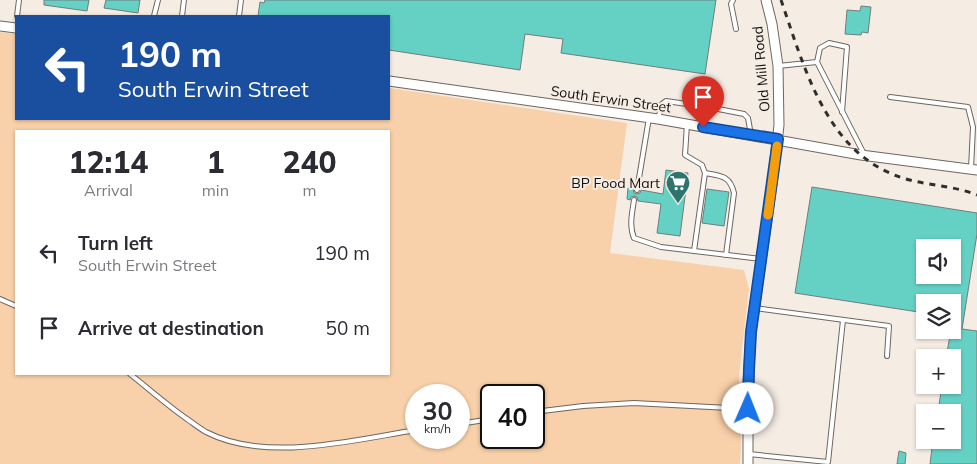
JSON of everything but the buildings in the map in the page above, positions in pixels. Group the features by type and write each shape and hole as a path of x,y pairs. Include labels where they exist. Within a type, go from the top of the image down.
{"street":[{"name":"Old Mill Road","path":"748,459 749,358 754,308 778,139 780,110 778,66 772,24 766,0"},
{"path":"0,26 15,28"},
{"name":"South Erwin Street","path":"390,81 654,118 865,155 974,170"}],"lane":[{"path":"18,15 19,0"},
{"path":"154,15 158,0"},
{"path":"182,15 184,0"},
{"path":"239,15 241,0"},
{"path":"733,0 731,4 736,29"},
{"path":"842,112 847,47 829,43 820,48 817,62 842,112 865,155"},
{"path":"778,66 817,62"},
{"path":"890,97 968,107 974,127 974,170"},
{"path":"637,190 654,118 662,104 666,101 744,114 748,118 751,135"},
{"path":"687,124 686,155 702,165 705,173 694,251"},
{"path":"705,173 722,176 729,180 732,185 734,193 726,255"},
{"path":"634,200 631,232 634,238 661,247 761,258"},
{"path":"0,299 15,306"},
{"path":"754,308 889,326 886,356"},
{"path":"748,459 770,456 828,462 843,320"},
{"path":"131,375 205,431 242,444 276,448 310,446 405,432"},
{"path":"545,411 634,403 748,409"},
{"path":"786,464 787,458"}],"shaded area":[{"path":"0,32 15,34 15,120 390,120 390,88 627,123 610,253 744,270 749,289 739,375 740,464 0,464"}],"railway":[{"path":"781,0 798,50 819,100 849,144 869,161 902,178 967,191 977,195"}],"slow traffic":[{"path":"768,215 777,146"}],"place":[{"name":"BP Food Mart","path":"678,204"}],"route":[{"path":"703,127 778,139 751,332 748,409"}]}
